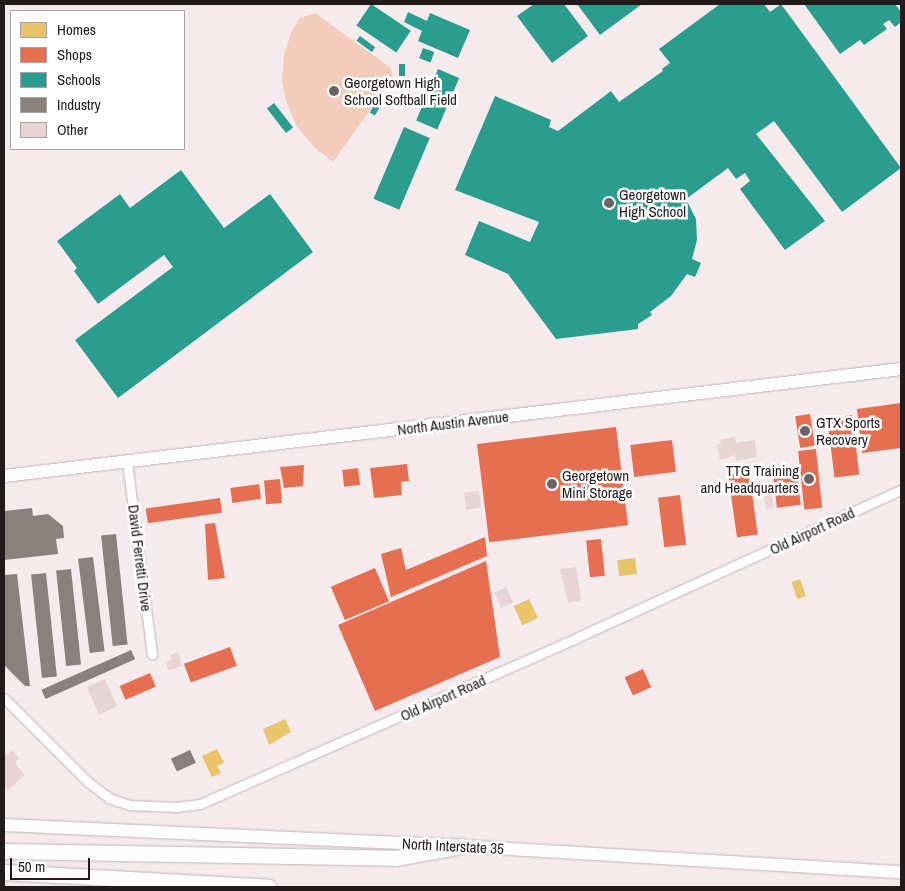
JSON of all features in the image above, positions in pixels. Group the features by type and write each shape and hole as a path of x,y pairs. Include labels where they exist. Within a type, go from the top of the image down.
{"highway":[{"path":"4,851 395,858 460,846"},
{"path":"4,872 269,887"}],"main road":[{"name":"North Austin Avenue","path":"4,476 901,369"},
{"name":"North Interstate 35","path":"4,825 460,846 901,872"}],"street":[{"name":"David Ferretti Drive","path":"127,462 152,654"},
{"name":"Old Airport Road","path":"4,698 88,782 110,798 129,805 176,807 200,804 578,638 901,490"}],"shaded area":[{"name":"Georgetown High School Softball Field","path":"315,13 391,68 393,78 333,162 314,147 296,125 286,101 282,81 284,54 292,31 300,18"}],"building: Homes":[{"path":"635,558 637,574 619,576 617,560"},
{"path":"800,579 806,596 797,599 791,582"},
{"path":"529,599 538,618 522,625 514,606"},
{"path":"285,719 291,732 269,745 263,729"},
{"path":"217,749 224,763 217,766 221,773 212,777 202,756"}],"building: Shops":[{"path":"901,403 901,448 862,453 857,409"},
{"path":"810,414 815,446 800,448 795,416"},
{"path":"852,415 859,475 834,478 827,418"},
{"name":"Georgetown Mini Storage","path":"616,427 628,525 489,542 477,444"},
{"path":"672,440 676,472 634,477 630,445"},
{"path":"816,449 822,508 804,510 798,451"},
{"path":"407,464 409,481 401,482 402,495 374,498 370,468"},
{"path":"304,465 303,486 284,488 280,467"},
{"path":"796,466 801,505 777,508 772,469"},
{"path":"358,468 360,485 344,487 342,470"},
{"path":"749,472 758,534 737,537 728,475"},
{"path":"280,479 282,503 266,504 264,480"},
{"path":"259,484 261,499 232,503 230,488"},
{"path":"680,495 686,545 664,547 658,498"},
{"path":"220,498 222,513 148,523 146,508"},
{"path":"215,523 225,578 208,580 205,524"},
{"path":"485,537 487,556 391,597 381,554 401,548 406,570"},
{"path":"601,539 605,576 590,577 586,541"},
{"path":"486,561 500,657 375,711 338,625"},
{"path":"375,568 389,601 345,620 331,587"},
{"path":"230,647 237,666 191,683 184,664"},
{"path":"643,669 651,687 633,695 625,677"},
{"path":"150,673 156,687 125,700 120,686"}],"building: Schools":[{"path":"371,4 411,31 396,52 356,26"},
{"path":"534,4 564,4 588,36 552,63 517,16"},
{"path":"577,4 642,4 600,35"},
{"name":"Georgetown High School","path":"720,4 764,4 770,12 781,4 901,168 842,212 774,121 756,134 825,221 785,250 740,189 750,181 745,173 736,179 728,168 686,199 696,219 697,240 692,259 701,263 695,277 687,274 671,296 650,312 652,315 638,324 638,329 556,339 508,274 465,255 479,221 530,242 539,222 455,190 495,96 551,120 549,127 558,131 611,91 619,102 663,71 662,69 670,63 659,49"},
{"path":"804,4 895,4 901,12 901,22 895,27 889,20 883,24 887,29 864,45 860,40 840,54"},
{"path":"408,12 427,21 430,13 470,30 458,58 418,41 422,31 404,22"},
{"path":"360,36 375,47 372,52 356,41"},
{"path":"423,48 434,52 431,62 419,58"},
{"path":"399,64 405,64 405,76 399,76"},
{"path":"438,69 459,78 437,130 416,121"},
{"path":"379,97 384,100 375,116 370,112"},
{"path":"274,103 293,127 286,133 267,109"},
{"path":"404,127 430,138 399,210 374,199"},
{"path":"181,170 224,228 270,194 313,252 118,398 75,340 173,267 164,255 98,304 74,271 77,268 57,241 120,194 130,208"}],"building: Industry":[{"path":"32,508 33,516 48,514 63,526 64,538 56,539 58,554 4,560 4,511"},
{"path":"116,534 128,644 113,646 101,536"},
{"path":"93,557 105,651 90,653 78,559"},
{"path":"71,569 81,664 66,666 56,571"},
{"path":"46,573 57,676 42,678 31,575"},
{"path":"17,574 30,686 25,686 4,665 4,575"},
{"path":"131,650 135,659 46,699 41,690"},
{"path":"190,750 196,763 177,772 171,759"}],"building: Other":[{"path":"735,437 736,443 755,440 757,457 736,461 735,455 720,460 717,445 721,444 720,440"},
{"path":"771,489 774,508 766,509 763,490"},
{"path":"479,491 481,508 466,510 464,493"},
{"path":"576,567 581,601 568,603 560,569"},
{"path":"506,587 513,602 501,608 494,592"},
{"path":"178,652 182,666 168,670 166,662 172,660 170,655"},
{"path":"105,679 117,706 99,715 87,687"},
{"path":"12,750 19,758 15,763 25,775 8,790 4,785 4,751 7,755"}],"place":[{"name":"Georgetown High School Softball Field","path":"334,91"},
{"name":"Georgetown High School","path":"609,203"},
{"name":"GTX Sports Recovery","path":"805,431"},
{"name":"TTG Training and Headquarters","path":"809,479"},
{"name":"Georgetown Mini Storage","path":"552,484"}]}
